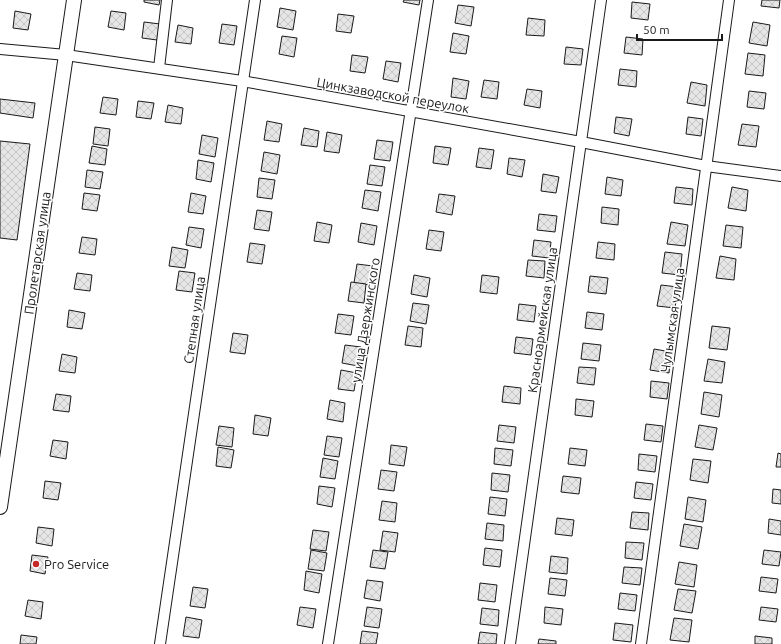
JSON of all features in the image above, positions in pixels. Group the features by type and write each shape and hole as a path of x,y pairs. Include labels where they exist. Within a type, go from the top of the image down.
{"main road":[{"name":"Пролетарская улица","path":"0,507 74,0"}],"street":[{"path":"159,68 167,0"},
{"name":"Степная улица","path":"160,644 255,0"},
{"name":"улица Дзержинского","path":"328,644 428,0"},
{"name":"Красноармейская улица","path":"510,644 601,0"},
{"name":"Чулымская улица","path":"640,644 729,0"},
{"name":"Цинкзаводской переулок","path":"0,49 66,54 242,81 706,166 781,176"}],"building":[{"path":"144,0 160,0 159,5 144,2"},
{"path":"404,0 420,0 419,5 403,2"},
{"path":"762,0 780,0 779,8 761,6"},
{"path":"632,2 650,4 648,20 631,18"},
{"path":"458,5 474,7 471,26 455,23"},
{"path":"280,8 296,11 293,30 277,27"},
{"path":"15,11 31,14 28,30 13,28"},
{"path":"111,11 126,13 124,30 108,27"},
{"path":"338,14 354,16 351,33 336,31"},
{"path":"528,18 545,20 544,36 526,35"},
{"path":"144,22 160,24 157,40 142,38"},
{"path":"753,22 770,25 767,46 749,43"},
{"path":"222,24 237,26 234,45 219,43"},
{"path":"178,25 193,28 191,44 175,42"},
{"path":"453,33 469,36 466,54 450,52"},
{"path":"282,36 297,38 294,57 279,54"},
{"path":"626,37 643,39 642,55 624,53"},
{"path":"566,47 583,49 581,65 564,64"},
{"path":"748,53 765,55 763,76 745,74"},
{"path":"352,55 368,57 365,73 350,71"},
{"path":"386,61 401,63 398,82 383,79"},
{"path":"620,69 637,71 636,87 618,85"},
{"path":"453,78 469,81 466,99 451,97"},
{"path":"484,80 499,82 497,99 481,97"},
{"path":"691,82 707,85 705,106 687,103"},
{"path":"527,89 542,91 540,108 524,105"},
{"path":"749,91 766,93 764,109 747,107"},
{"path":"103,97 118,99 116,115 100,113"},
{"path":"0,99 35,103 33,118 0,113"},
{"path":"138,101 154,103 151,119 136,117"},
{"path":"168,105 183,108 181,124 165,122"},
{"path":"616,117 632,119 629,136 614,133"},
{"path":"688,117 703,119 701,136 686,134"},
{"path":"267,121 282,124 279,142 264,140"},
{"path":"742,124 759,126 756,147 738,145"},
{"path":"95,127 110,129 108,146 93,144"},
{"path":"304,128 319,131 317,147 301,145"},
{"path":"327,132 342,135 339,153 324,151"},
{"path":"202,135 218,138 215,157 199,154"},
{"path":"377,140 393,142 390,161 374,159"},
{"path":"0,141 30,144 17,240 0,238"},
{"path":"92,146 107,149 105,165 89,163"},
{"path":"435,146 451,148 448,165 433,163"},
{"path":"479,148 494,150 491,169 476,167"},
{"path":"264,152 280,155 277,174 261,171"},
{"path":"509,158 525,160 522,177 507,174"},
{"path":"198,160 214,163 211,182 196,179"},
{"path":"370,165 385,167 382,186 367,184"},
{"path":"87,170 103,172 100,189 85,187"},
{"path":"543,174 559,177 556,193 541,191"},
{"path":"607,177 623,180 621,196 605,194"},
{"path":"259,178 275,180 272,199 257,197"},
{"path":"676,187 693,189 692,205 674,203"},
{"path":"732,187 748,190 746,211 728,208"},
{"path":"365,190 381,192 378,211 362,208"},
{"path":"84,193 100,195 97,211 82,209"},
{"path":"191,193 206,196 203,214 188,212"},
{"path":"439,194 455,196 452,215 436,212"},
{"path":"602,207 619,209 618,225 601,223"},
{"path":"257,210 272,212 269,231 254,229"},
{"path":"539,214 557,216 555,232 537,230"},
{"path":"317,222 332,225 329,243 314,241"},
{"path":"671,222 688,225 685,246 667,244"},
{"path":"361,223 377,226 374,245 358,242"},
{"path":"726,225 743,227 741,248 723,246"},
{"path":"189,227 204,229 201,248 186,245"},
{"path":"429,230 444,232 441,251 426,249"},
{"path":"82,237 97,239 95,255 79,253"},
{"path":"534,240 551,242 549,258 532,256"},
{"path":"598,242 615,244 614,260 596,258"},
{"path":"250,243 265,245 262,264 247,262"},
{"path":"172,247 188,250 185,268 169,266"},
{"path":"665,252 682,254 680,275 662,273"},
{"path":"720,256 736,259 734,280 716,278"},
{"path":"528,260 545,261 544,278 526,276"},
{"path":"357,264 373,266 370,285 354,283"},
{"path":"179,271 195,273 192,292 176,290"},
{"path":"77,273 92,275 90,291 74,289"},
{"path":"414,275 430,278 427,297 411,294"},
{"path":"482,275 499,277 497,294 480,292"},
{"path":"590,276 608,278 606,294 588,292"},
{"path":"351,282 366,284 364,303 348,301"},
{"path":"661,285 678,287 675,308 657,306"},
{"path":"413,303 429,305 426,324 410,321"},
{"path":"519,304 536,306 534,322 517,320"},
{"path":"69,310 85,313 82,329 67,327"},
{"path":"587,312 604,314 602,330 585,328"},
{"path":"338,314 354,316 351,335 335,333"},
{"path":"408,326 423,328 421,347 405,345"},
{"path":"712,326 730,328 727,350 709,348"},
{"path":"233,333 248,335 245,354 230,352"},
{"path":"516,337 533,339 531,355 514,353"},
{"path":"583,343 601,345 599,361 581,359"},
{"path":"345,345 361,347 358,366 342,363"},
{"path":"654,349 671,352 669,373 650,370"},
{"path":"62,354 77,357 75,373 59,371"},
{"path":"708,359 725,362 722,383 704,381"},
{"path":"579,367 596,368 594,385 577,383"},
{"path":"341,370 357,373 354,391 338,389"},
{"path":"651,381 669,383 667,399 650,397"},
{"path":"504,386 521,388 520,404 502,402"},
{"path":"704,392 722,395 719,417 701,414"},
{"path":"56,394 71,396 69,412 53,410"},
{"path":"576,399 594,401 592,417 575,415"},
{"path":"330,400 345,403 343,422 327,419"},
{"path":"255,415 271,418 268,436 253,434"},
{"path":"646,424 663,426 661,442 644,440"},
{"path":"499,425 516,427 514,443 497,441"},
{"path":"699,425 717,428 713,450 695,447"},
{"path":"219,426 234,428 232,447 216,445"},
{"path":"327,436 342,438 339,457 324,455"},
{"path":"53,440 68,442 66,459 50,456"},
{"path":"391,445 407,447 404,466 389,464"},
{"path":"218,447 234,450 231,468 216,466"},
{"path":"495,448 513,450 511,466 494,464"},
{"path":"570,448 587,450 585,466 568,464"},
{"path":"778,453 781,454 781,467 776,467"},
{"path":"639,454 657,456 655,472 638,470"},
{"path":"323,458 338,461 335,479 320,477"},
{"path":"693,459 711,461 708,483 690,480"},
{"path":"381,470 397,472 394,491 378,489"},
{"path":"492,473 510,475 508,492 491,490"},
{"path":"563,476 581,478 579,494 561,492"},
{"path":"45,481 61,483 58,500 43,498"},
{"path":"636,482 653,484 651,500 634,498"},
{"path":"319,486 335,488 332,507 317,504"},
{"path":"773,489 781,490 781,504 772,503"},
{"path":"490,497 507,499 505,516 488,514"},
{"path":"688,497 706,500 703,522 685,519"},
{"path":"382,501 397,503 395,522 379,520"},
{"path":"632,512 649,513 648,530 630,528"},
{"path":"557,518 574,520 572,536 555,534"},
{"path":"769,519 781,521 781,535 768,533"},
{"path":"487,523 504,525 503,541 485,539"},
{"path":"684,524 702,527 698,549 680,546"},
{"path":"38,527 54,529 52,546 36,543"},
{"path":"313,530 329,532 326,551 310,549"},
{"path":"383,531 398,533 395,552 380,550"},
{"path":"626,542 644,543 642,560 625,558"},
{"path":"485,548 502,550 500,567 483,565"},
{"path":"311,550 327,553 324,571 308,569"},
{"path":"373,550 388,552 385,569 370,567"},
{"path":"764,550 781,552 779,566 762,564"},
{"path":"32,555 48,557 45,574 30,571"},
{"path":"551,556 568,558 567,574 549,572"},
{"path":"679,562 697,565 694,587 675,584"},
{"path":"624,567 642,568 640,585 622,583"},
{"path":"306,571 322,574 319,593 304,590"},
{"path":"761,577 778,579 776,593 759,591"},
{"path":"550,578 567,580 565,596 548,594"},
{"path":"367,580 383,582 380,601 364,598"},
{"path":"480,583 497,585 495,602 478,600"},
{"path":"193,587 208,589 205,608 190,606"},
{"path":"678,589 696,591 692,613 674,610"},
{"path":"620,593 637,595 635,611 618,609"},
{"path":"28,600 43,602 41,619 25,616"},
{"path":"300,607 316,609 313,628 297,625"},
{"path":"367,607 382,609 379,628 364,626"},
{"path":"545,607 563,609 561,625 544,623"},
{"path":"761,607 778,609 776,622 759,620"},
{"path":"482,608 499,610 498,626 480,624"},
{"path":"186,617 202,620 199,638 183,636"},
{"path":"674,618 692,620 689,642 670,640"},
{"path":"615,623 633,625 631,642 613,640"},
{"path":"362,631 378,633 376,644 360,644"},
{"path":"480,632 497,634 496,644 478,644"},
{"path":"21,635 37,637 36,644 20,644"},
{"path":"755,636 772,638 772,644 755,644"},
{"path":"539,639 556,641 556,644 538,644"}],"place":[{"name":"Pro Service","path":"36,564"}]}
